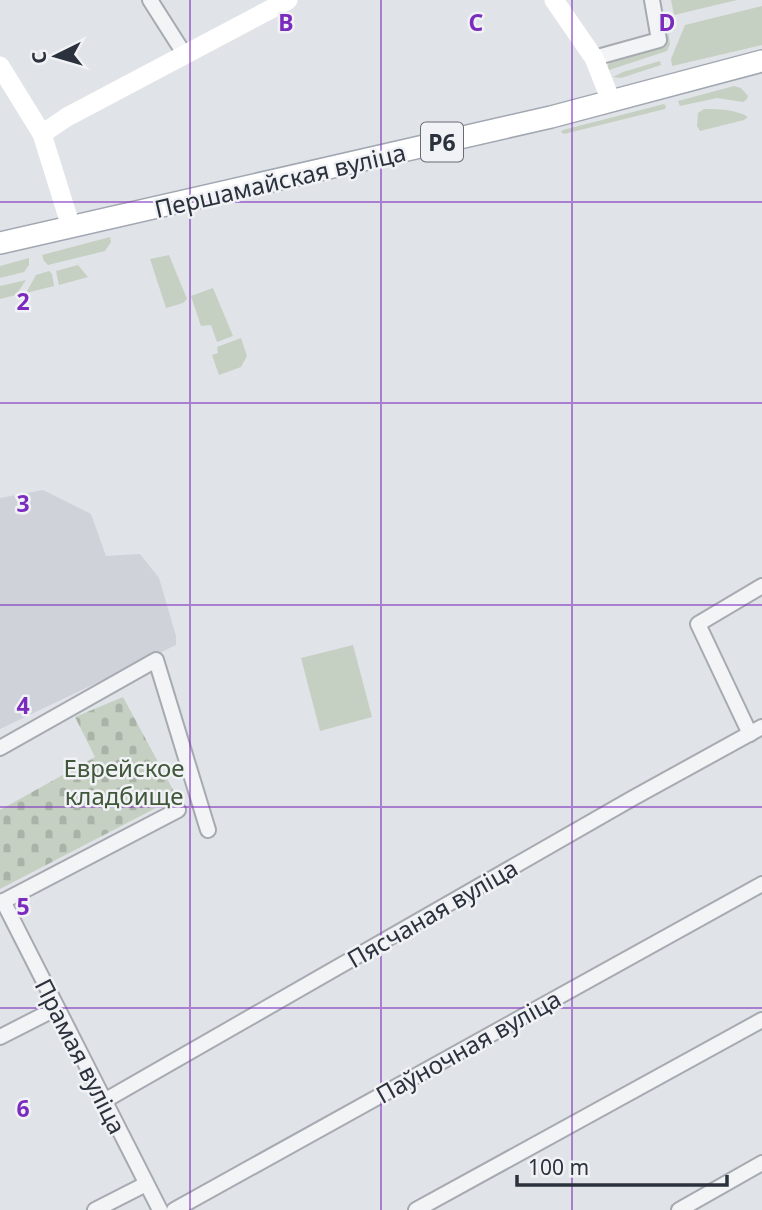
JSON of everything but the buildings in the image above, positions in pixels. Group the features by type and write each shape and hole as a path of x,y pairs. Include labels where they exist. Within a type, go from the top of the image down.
{"main road":[{"name":"Першамайская вуліца","path":"0,243 524,123 762,61"}],"street":[{"path":"150,0 185,55"},
{"path":"42,134 67,117 288,0"},
{"path":"554,0 594,58 611,101"},
{"path":"594,58 659,40 652,0"},
{"path":"0,66 42,134 71,227"},
{"path":"756,731 698,624 762,586"},
{"path":"0,748 156,660 208,830"},
{"name":"Пясчаная вуліца","path":"104,1101 633,797 756,731"},
{"path":"2,902 178,810"},
{"name":"Паўночная вуліца","path":"174,1210 762,884"},
{"name":"Прамая вуліца","path":"2,902 160,1210"},
{"path":"0,1037 57,1008"},
{"path":"416,1210 762,1020"},
{"path":"679,1210 762,1163"},
{"path":"95,1210 146,1184"}],"shaded area":[{"path":"43,490 91,514 106,556 140,554 159,578 176,636 176,645 0,729 0,498"}],"green space":[{"path":"671,0 737,0 674,15"},
{"path":"762,6 762,45 672,66 671,59 685,25"},
{"path":"667,25 670,44 667,51 609,70 607,67 611,59 664,45 664,26"},
{"path":"660,61 661,65 621,78 613,77 623,72"},
{"path":"734,86 741,88 748,96 747,99 743,102 717,98 680,106 678,101"},
{"path":"664,104 665,109 564,134 561,132 563,130"},
{"path":"704,109 732,111 748,117 700,131 697,126 698,113"},
{"path":"110,237 111,242 105,251 48,265 42,255"},
{"path":"169,255 187,299 183,303 166,308 150,259"},
{"path":"29,258 29,265 24,272 0,278 0,266"},
{"path":"78,265 88,277 59,285 56,271"},
{"path":"49,271 54,286 26,293 36,275"},
{"path":"26,280 16,295 0,299 0,286"},
{"path":"213,288 233,336 217,342 211,325 201,326 191,296"},
{"path":"241,338 247,356 241,367 219,375 212,355 218,353 217,347"},
{"path":"353,645 372,717 320,731 301,658"},
{"name":"Еврейское кладбище","path":"123,697 177,797 0,889 0,810 95,757 75,717"}]}
